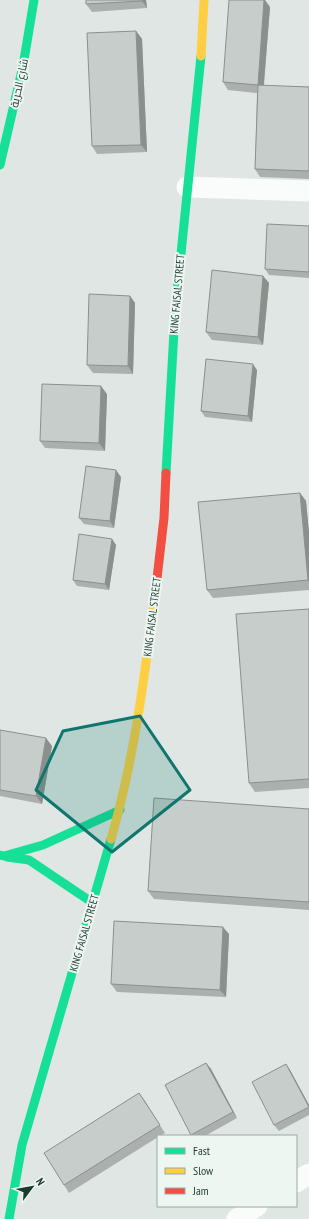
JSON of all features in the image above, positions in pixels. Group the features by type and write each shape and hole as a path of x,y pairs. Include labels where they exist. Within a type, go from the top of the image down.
{"main road":[{"name":"شارع الحرية","path":"0,165 23,66 34,0"},
{"name":"KING FAISAL STREET","path":"9,1219 22,1145 120,810 143,691 164,518 175,313 199,80 204,0"},
{"path":"1,856 43,845 120,810"},
{"path":"1,856 29,860 93,903"}],"street":[{"path":"187,187 309,191"},
{"path":"297,1181 309,1174"},
{"path":"237,1219 255,1207"},
{"path":"260,1207 264,1219"}],"highlighted area":[{"path":"140,716 190,790 112,852 36,790 63,731"}],"building":[{"path":"86,0 142,0 142,1 86,4"},
{"path":"229,0 264,0 258,85 223,82"},
{"path":"136,31 141,145 92,146 87,33"},
{"path":"258,85 309,87 309,171 255,169"},
{"path":"267,224 309,226 309,272 265,269"},
{"path":"212,270 263,276 258,337 206,332"},
{"path":"89,294 130,296 128,366 87,365"},
{"path":"206,359 253,364 248,416 201,411"},
{"path":"42,384 101,386 99,443 40,441"},
{"path":"86,466 116,470 110,521 79,518"},
{"path":"300,493 308,580 207,590 198,502"},
{"path":"79,534 112,539 105,584 73,580"},
{"path":"309,609 309,779 249,783 236,614"},
{"path":"0,730 46,738 36,796 0,790"},
{"path":"154,798 309,809 309,902 148,891"},
{"path":"114,921 223,927 220,990 111,984"},
{"path":"206,1063 233,1112 191,1135 165,1085"},
{"path":"286,1064 309,1107 274,1125 252,1082"},
{"path":"139,1093 160,1125 64,1185 44,1153"}],"traffic: fast":[{"path":"0,165 23,66 34,0"},
{"path":"166,473 175,313 201,56"},
{"path":"0,855 4,856 43,845 120,810"},
{"path":"9,1219 22,1145 111,839"},
{"path":"7,857 29,860 93,903"}],"traffic: slow":[{"path":"201,56 204,0"},
{"path":"111,839 127,777 133,746 156,587"}],"traffic: jam":[{"path":"156,587 164,518 166,473"}]}
